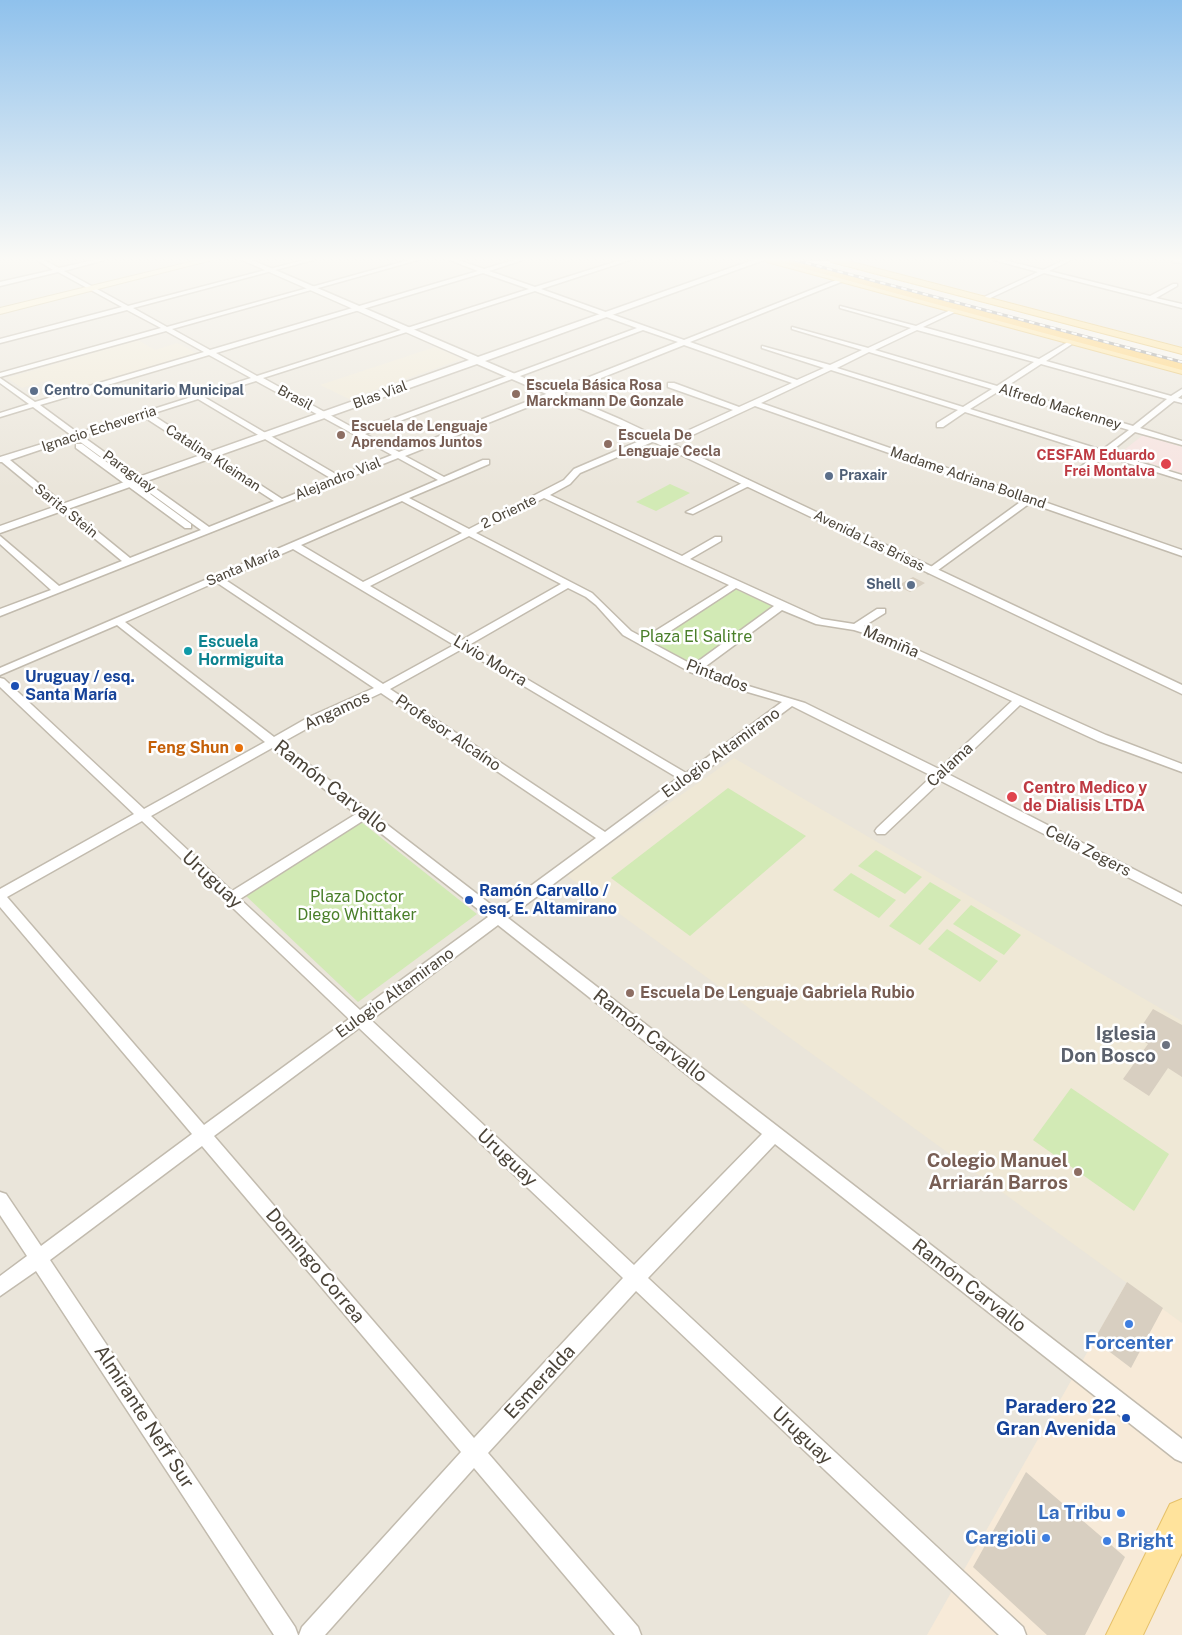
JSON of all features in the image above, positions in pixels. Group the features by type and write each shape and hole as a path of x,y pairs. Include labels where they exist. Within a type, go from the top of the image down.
{"highway":[{"path":"1059,336 1092,346"},
{"path":"1071,336 1182,366"},
{"path":"1107,336 1182,356"}],"main road":[{"path":"1055,336 1182,371"},
{"path":"1123,336 1182,352"},
{"path":"1124,1635 1182,1516"}],"street":[{"path":"0,341 18,336"},
{"path":"0,375 140,336"},
{"name":"Brasil","path":"181,336 444,480"},
{"path":"0,415 262,336"},
{"name":"Ignacio Echeverria","path":"2,460 388,336"},
{"path":"423,336 478,360"},
{"name":"Blas Vial","path":"0,530 545,336"},
{"path":"360,433 620,336"},
{"path":"665,336 798,383"},
{"name":"Alejandro Vial","path":"0,613 700,336"},
{"name":"Alfredo Mackenney","path":"823,336 1182,443"},
{"path":"666,444 900,336"},
{"path":"948,336 1182,401"},
{"path":"940,425 1073,341"},
{"path":"764,347 1182,478"},
{"name":"Avenida Las Brisas","path":"478,360 654,438 1182,690"},
{"name":"Paraguay","path":"0,380 141,480 204,532"},
{"path":"671,384 740,410"},
{"name":"Paraguay","path":"0,389 130,484 204,532"},
{"path":"1081,471 1182,391"},
{"path":"199,397 338,479"},
{"name":"Madame Adriana Bolland","path":"754,403 1182,553"},
{"name":"Catalina Kleiman","path":"145,414 281,502"},
{"name":"2 Oriente","path":"363,586 544,495 569,481 577,471 654,438"},
{"name":"Sarita Stein","path":"2,460 129,562"},
{"name":"Santa María","path":"0,672 486,462"},
{"path":"690,512 748,483"},
{"name":"Mamiña","path":"544,495 781,606 820,622 856,627 871,632 1102,738 1182,768"},
{"name":"Pintados","path":"402,498 594,599 620,627 644,643 694,670 731,684 791,701 940,775"},
{"path":"931,571 1030,499"},
{"path":"0,539 57,590"},
{"path":"682,560 718,539"},
{"name":"Livio Morra","path":"294,545 686,778"},
{"name":"Profesor Alcaíno","path":"216,578 605,838"},
{"name":"Angamos","path":"0,896 273,742 331,711 382,689 568,584"},
{"path":"644,643 735,585"},
{"path":"694,670 781,606"},
{"path":"856,627 881,611"},
{"name":"Ramón Carvallo","path":"118,621 1182,1452"},
{"name":"Uruguay","path":"0,681 1015,1635"},
{"name":"Calama","path":"881,831 1019,700"},
{"name":"Eulogio Altamirano","path":"0,1287 203,1134 791,701"},
{"name":"Celia Zegers","path":"940,775 1182,900"},
{"path":"231,898 365,814"},
{"name":"Domingo Correa","path":"0,896 630,1635"},
{"name":"Esmeralda","path":"310,1635 635,1278 774,1133"},
{"name":"Almirante Neff Sur","path":"0,1200 287,1635"}],"shaded area":[{"path":"0,336 1044,336 1182,374 1182,1444 1085,1635 0,1635"},
{"path":"1138,336 1182,336 1182,348"},
{"path":"138,340 155,350 177,343 196,353 68,392 49,380 22,388 7,378"},
{"path":"435,347 462,359 349,399 320,385"},
{"name":"CESFAM Eduardo Frei Montalva","path":"1143,435 1182,447 1182,473 1119,454"},
{"name":"Colegio Manuel Arriarán Barros","path":"734,758 1182,1021 1182,1323 566,875"},
{"path":"1127,1282 1182,1322 1182,1635 927,1635"}],"green space":[{"path":"670,484 690,493 656,511 636,502"},
{"name":"Plaza El Salitre","path":"733,588 774,607 694,665 652,643"},
{"path":"728,788 806,836 690,936 611,878"},
{"name":"Plaza Doctor Diego Whittaker","path":"360,821 477,914 358,1002 244,894"},
{"path":"876,850 922,877 905,894 858,866"},
{"path":"851,873 896,900 879,918 833,890"},
{"path":"930,882 961,900 920,945 889,926"},
{"path":"971,905 1021,935 1004,955 953,924"},
{"path":"947,929 998,961 980,982 928,949"},
{"path":"1071,1088 1169,1154 1134,1211 1033,1140"}],"building":[{"name":"Shell","path":"913,577 925,583 910,592 897,586"},
{"path":"1153,1009 1182,1025 1182,1077 1168,1068 1149,1096 1123,1079 1148,1044 1135,1036"},
{"name":"Forcenter","path":"1127,1282 1163,1308 1131,1368 1094,1340"},
{"name":"Cargioli","path":"1026,1472 1125,1557 1085,1635 1047,1635 973,1567"}],"railway":[{"path":"1084,336 1182,362"}],"place":[{"name":"Centro Comunitario Municipal","path":"34,391"},
{"name":"Escuela Básica Rosa Marckmann De Gonzale","path":"516,394"},
{"name":"Escuela de Lenguaje Aprendamos Juntos","path":"341,435"},
{"name":"Escuela De Lenguaje Cecla","path":"608,444"},
{"name":"CESFAM Eduardo Frei Montalva","path":"1166,464"},
{"name":"Praxair","path":"829,476"},
{"name":"Shell","path":"911,585"},
{"name":"Escuela Hormiguita","path":"188,651"},
{"name":"Uruguay / esq. Santa María","path":"15,686"},
{"name":"Feng Shun","path":"239,748"},
{"name":"Centro Medico y de Dialisis LTDA","path":"1012,797"},
{"name":"Ramón Carvallo / esq. E. Altamirano","path":"469,900"},
{"name":"Escuela De Lenguaje Gabriela Rubio","path":"630,993"},
{"name":"Iglesia Don Bosco","path":"1166,1045"},
{"name":"Colegio Manuel Arriarán Barros","path":"1078,1172"},
{"name":"Forcenter","path":"1129,1324"},
{"name":"Paradero 22 Gran Avenida","path":"1126,1418"},
{"name":"La Tribu","path":"1121,1513"},
{"name":"Cargioli","path":"1046,1538"},
{"name":"Bright","path":"1107,1541"}]}
